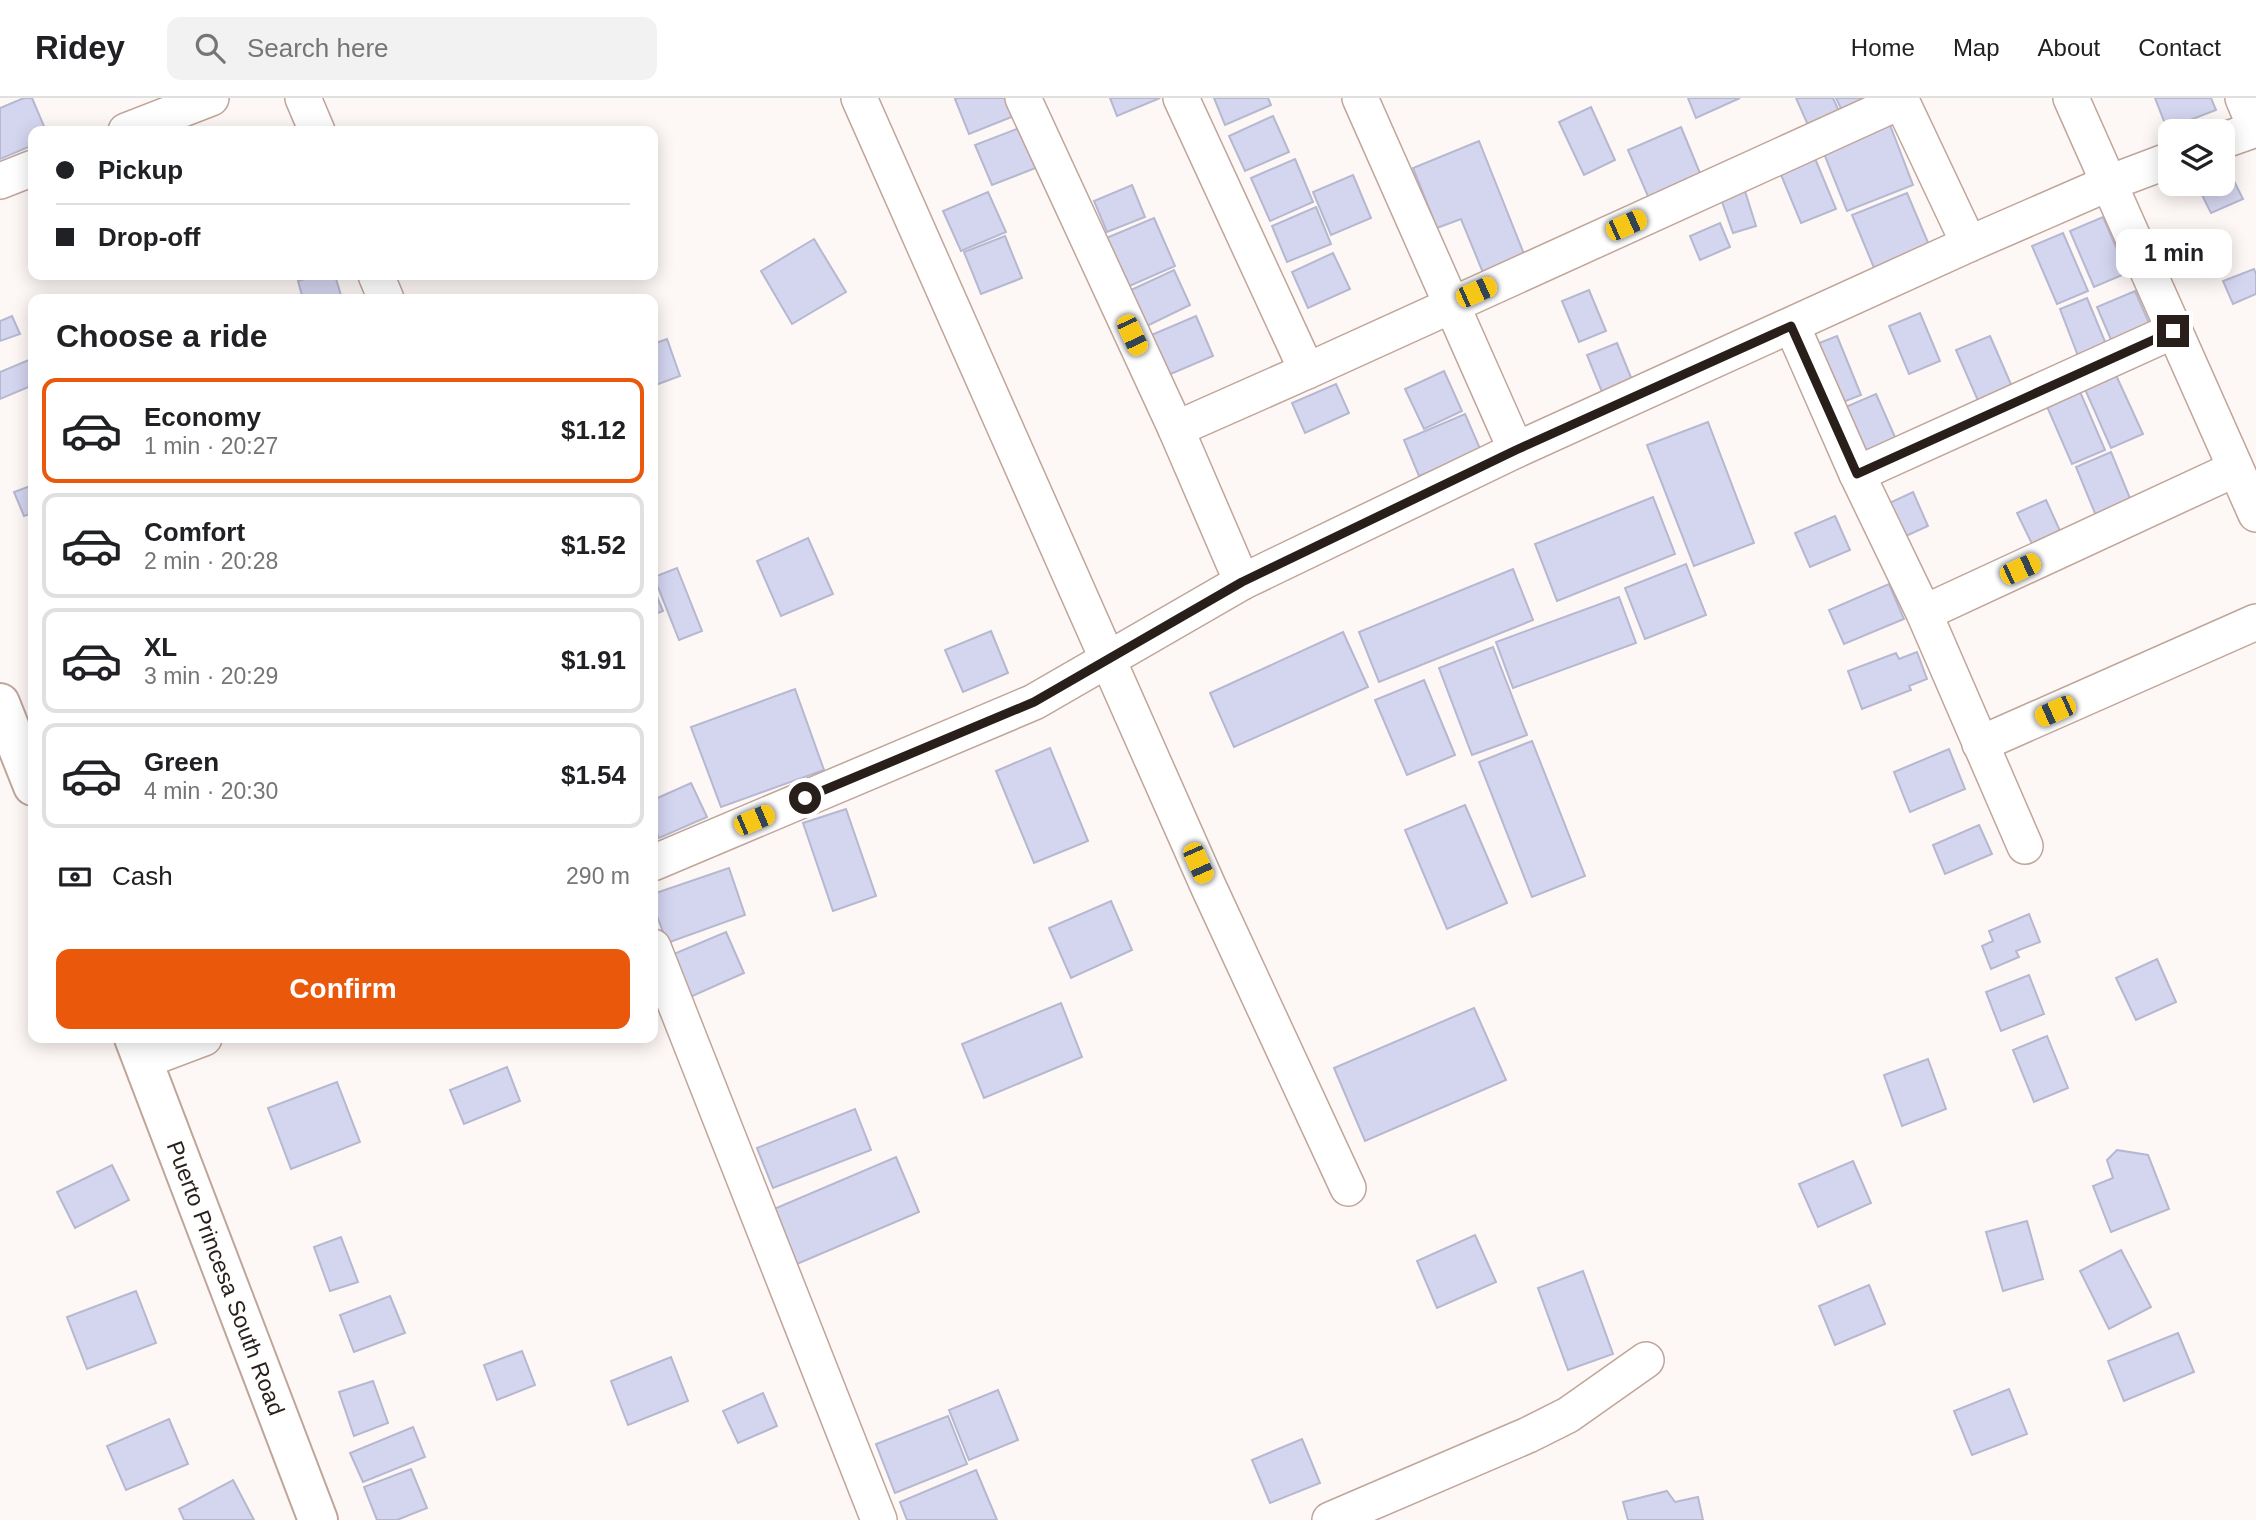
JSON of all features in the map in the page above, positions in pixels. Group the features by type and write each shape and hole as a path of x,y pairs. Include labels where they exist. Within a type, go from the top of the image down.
{"main road":[{"path":"0,703 28,773"},
{"name":"Puerto Princesa South Road","path":"139,1049 318,1520"}],"street":[{"path":"140,126 211,98"},
{"path":"303,98 315,126"},
{"path":"859,98 1209,888 1348,1188"},
{"path":"1023,98 1176,429 1242,582"},
{"path":"1181,98 1307,371"},
{"path":"1360,98 1516,450"},
{"path":"2071,98 2256,514"},
{"path":"2235,136 2256,129 2243,98"},
{"path":"1176,429 1901,100 1969,244"},
{"path":"658,861 1034,702 1242,582 1516,450 1969,244 2158,165"},
{"path":"0,181 28,170"},
{"path":"1791,326 1857,474 1924,613 2025,846"},
{"path":"1857,474 2173,331"},
{"path":"1924,613 2235,469"},
{"path":"1980,744 2256,622"},
{"path":"658,960 879,1520"},
{"path":"139,1049 174,1043"},
{"path":"1330,1520 1382,1510 1567,1415 1646,1360"}],"building":[{"path":"24,98 32,98 44,126 28,126 28,147 0,159 0,108"},
{"path":"1013,98 1019,114 969,134 955,99"},
{"path":"1110,98 1160,98 1117,116"},
{"path":"1214,98 1268,98 1271,105 1225,125"},
{"path":"1688,98 1740,98 1696,118"},
{"path":"1796,98 1833,98 1842,118 1811,132"},
{"path":"1836,98 1886,98 1845,117"},
{"path":"2155,98 2211,98 2216,110 2193,119 2163,119"},
{"path":"1591,107 1615,160 1584,175 1559,122"},
{"path":"1273,116 1289,152 1245,171 1229,136"},
{"path":"1890,125 1913,185 1847,211 1823,151"},
{"path":"1022,127 1038,167 992,185 975,145"},
{"path":"1681,127 1702,178 1650,201 1628,150"},
{"path":"1479,141 1528,264 1486,280 1461,219 1437,228 1413,168"},
{"path":"1814,156 1836,209 1801,223 1779,170"},
{"path":"1295,159 1313,202 1270,221 1251,178"},
{"path":"1353,175 1371,218 1331,235 1313,192"},
{"path":"2235,183 2243,199 2211,213 2202,196 2235,196"},
{"path":"1132,185 1145,217 1107,232 1094,201"},
{"path":"1745,191 1756,226 1733,233 1721,199"},
{"path":"988,192 1006,232 961,251 943,211"},
{"path":"1907,193 1932,252 1877,275 1852,215"},
{"path":"1316,207 1331,244 1287,262 1272,226"},
{"path":"2103,217 2127,273 2094,287 2070,231"},
{"path":"1154,218 1175,266 1125,288 1104,239"},
{"path":"1720,223 1730,247 1700,260 1690,236"},
{"path":"2063,233 2088,291 2057,304 2032,246"},
{"path":"1005,236 1022,278 981,294 964,252"},
{"path":"814,239 846,292 792,324 761,271"},
{"path":"1333,253 1350,289 1308,308 1292,272"},
{"path":"2254,269 2256,294 2233,304 2223,281"},
{"path":"1174,270 1190,305 1147,326 1131,290"},
{"path":"336,280 341,294 302,294 298,281"},
{"path":"1589,290 1606,331 1579,342 1562,301"},
{"path":"2135,291 2153,332 2115,349 2097,307"},
{"path":"2087,298 2108,349 2080,361 2060,309"},
{"path":"1920,313 1940,361 1909,374 1889,326"},
{"path":"12,316 20,334 0,341 0,321"},
{"path":"1196,316 1213,356 1166,376 1149,336"},
{"path":"1837,336 1861,395 1833,406 1809,347"},
{"path":"1990,336 2013,389 1979,403 1956,350"},
{"path":"667,339 680,376 658,384 658,342"},
{"path":"1617,343 1632,380 1602,392 1587,355"},
{"path":"28,360 28,387 0,399 0,372"},
{"path":"1444,371 1462,411 1424,429 1405,389"},
{"path":"2115,373 2143,434 2111,448 2084,387"},
{"path":"1336,384 1349,413 1305,433 1292,403"},
{"path":"2078,387 2105,450 2072,464 2045,402"},
{"path":"1876,394 1898,444 1855,462 1834,412"},
{"path":"1465,414 1481,451 1419,476 1404,440"},
{"path":"1708,422 1754,543 1694,566 1647,445"},
{"path":"2111,452 2134,508 2099,523 2076,467"},
{"path":"28,487 28,515 24,516 14,492"},
{"path":"1913,492 1928,526 1895,541 1881,507"},
{"path":"1653,497 1675,554 1557,601 1535,544"},
{"path":"2046,500 2061,533 2033,546 2017,513"},
{"path":"1835,516 1850,550 1810,567 1795,533"},
{"path":"808,538 833,594 781,616 757,561"},
{"path":"1686,564 1706,615 1645,639 1625,588"},
{"path":"677,568 702,631 679,640 658,587 658,575"},
{"path":"1513,569 1533,620 1379,682 1359,632"},
{"path":"1889,584 1904,619 1844,644 1829,610"},
{"path":"1619,597 1636,643 1513,688 1496,642"},
{"path":"658,599 663,611 658,613"},
{"path":"991,631 1008,673 963,692 945,650"},
{"path":"1343,632 1368,687 1234,747 1210,693"},
{"path":"1493,647 1527,735 1472,755 1439,668"},
{"path":"1917,652 1927,679 1909,686 1911,690 1862,709 1848,671 1896,653 1899,659"},
{"path":"1424,680 1455,755 1407,775 1375,700"},
{"path":"795,689 824,770 721,807 691,727"},
{"path":"1532,741 1585,876 1532,897 1479,762"},
{"path":"1050,748 1088,841 1034,863 996,771"},
{"path":"1949,749 1965,789 1910,812 1894,772"},
{"path":"691,783 707,817 659,838 658,798"},
{"path":"1465,805 1507,903 1447,929 1405,830"},
{"path":"846,809 876,896 833,911 803,823"},
{"path":"1979,825 1992,854 1945,874 1933,845"},
{"path":"729,868 745,915 667,943 658,919 658,892"},
{"path":"1111,901 1132,950 1071,978 1049,928"},
{"path":"2029,914 2040,942 2016,951 2019,957 1991,969 1982,946 1993,941 1989,931"},
{"path":"726,932 744,973 688,998 669,956"},
{"path":"2157,959 2176,1002 2136,1020 2116,978"},
{"path":"2029,975 2044,1014 2001,1031 1986,992"},
{"path":"1061,1003 1082,1057 984,1098 962,1044"},
{"path":"1474,1008 1506,1080 1365,1141 1334,1068"},
{"path":"2047,1036 2068,1088 2034,1102 2013,1050"},
{"path":"1928,1059 1946,1109 1902,1126 1884,1075"},
{"path":"507,1067 520,1101 464,1124 450,1090"},
{"path":"337,1082 360,1142 291,1169 268,1108"},
{"path":"855,1109 871,1150 773,1188 757,1148"},
{"path":"2117,1150 2148,1155 2169,1209 2111,1232 2093,1186 2113,1178 2107,1160"},
{"path":"896,1157 919,1212 797,1264 774,1209"},
{"path":"1853,1161 1871,1203 1818,1227 1799,1184"},
{"path":"112,1165 129,1200 75,1228 57,1192"},
{"path":"2027,1221 2043,1279 2003,1291 1986,1232"},
{"path":"1475,1235 1496,1282 1437,1308 1417,1261"},
{"path":"341,1237 358,1282 330,1291 314,1247"},
{"path":"2121,1250 2151,1307 2109,1329 2080,1271"},
{"path":"1583,1271 1613,1354 1568,1370 1538,1288"},
{"path":"1869,1285 1885,1324 1835,1345 1819,1306"},
{"path":"136,1291 156,1343 87,1369 67,1317"},
{"path":"390,1296 405,1333 354,1352 340,1315"},
{"path":"2178,1333 2194,1372 2124,1401 2108,1361"},
{"path":"522,1351 535,1385 497,1400 484,1365"},
{"path":"671,1357 688,1401 628,1425 611,1381"},
{"path":"373,1381 388,1423 354,1436 339,1392"},
{"path":"2009,1389 2027,1434 1972,1455 1954,1411"},
{"path":"998,1390 1018,1440 969,1460 949,1410"},
{"path":"763,1393 777,1426 738,1443 723,1411"},
{"path":"948,1416 967,1464 895,1493 876,1444"},
{"path":"169,1419 188,1464 126,1490 107,1446"},
{"path":"413,1427 425,1457 363,1482 350,1453"},
{"path":"1302,1439 1320,1483 1270,1503 1252,1460"},
{"path":"411,1469 427,1508 397,1520 377,1520 364,1487"},
{"path":"976,1470 997,1520 907,1520 900,1502"},
{"path":"233,1480 254,1520 184,1520 179,1509"},
{"path":"1667,1491 1675,1502 1698,1497 1703,1520 1628,1520 1623,1502"}],"route":[{"path":"805,798 1034,702 1242,582 1516,450 1791,326 1857,474 2173,331"}]}
